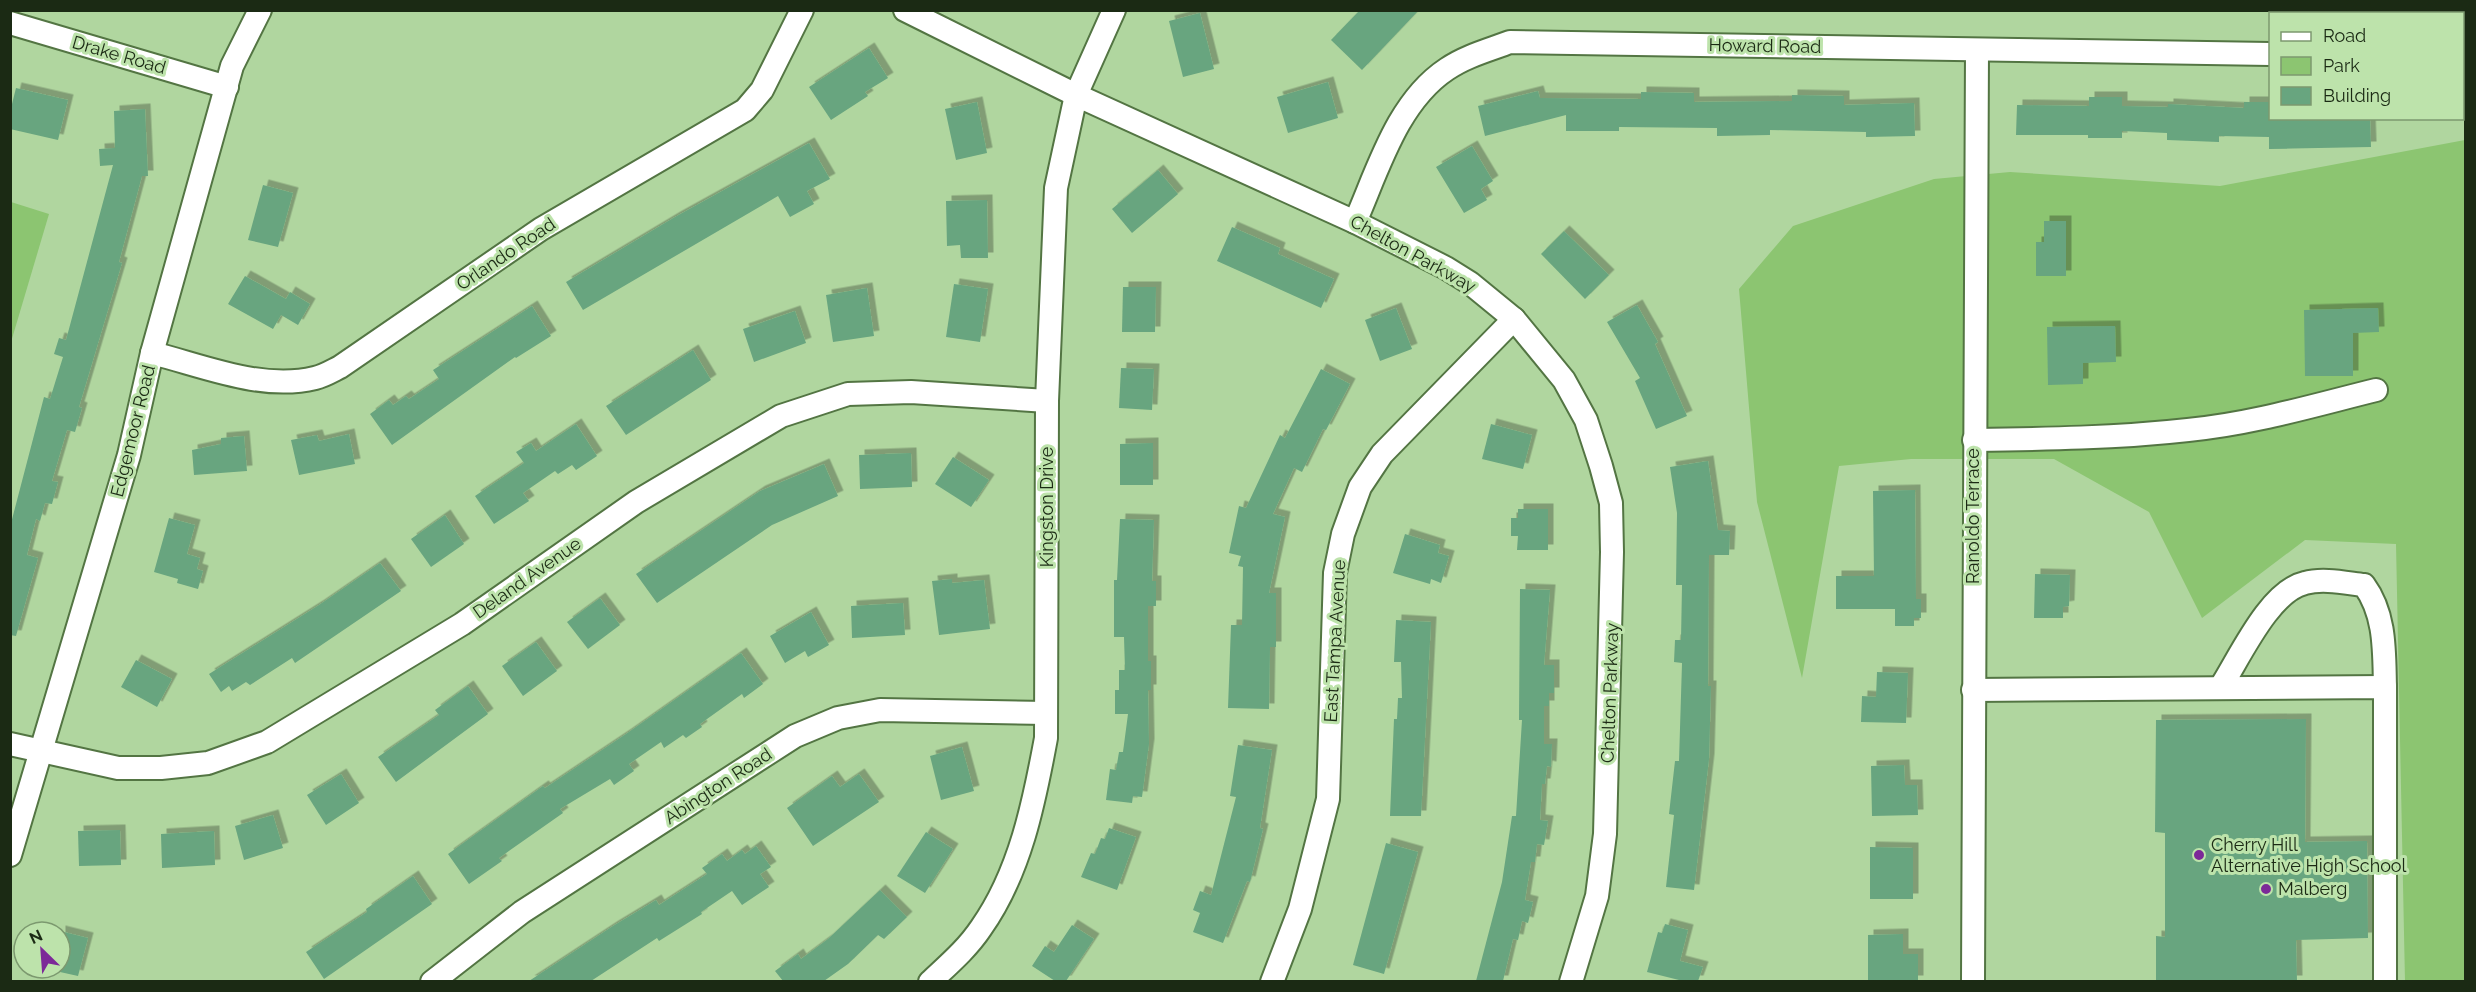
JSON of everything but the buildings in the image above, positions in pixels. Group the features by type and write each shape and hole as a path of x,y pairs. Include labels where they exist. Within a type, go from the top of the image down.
{"street":[{"name":"Edgemoor Road","path":"10,855 129,455 152,353 232,66 260,10"},
{"name":"Orlando Road","path":"152,353 253,379 287,382 317,378 340,367 541,229 745,110 762,90 802,10"},
{"name":"Chelton Parkway","path":"905,10 1076,95 1355,222 1454,273 1514,319 1564,380 1586,420 1611,503 1613,603 1605,834 1597,896 1571,981"},
{"name":"Kingston Drive","path":"930,981 957,957 981,928 1004,887 1023,842 1037,788 1046,738 1047,401 1056,188 1076,95 1114,10"},
{"name":"Drake Road","path":"10,23 227,87"},
{"name":"Howard Road","path":"1355,222 1402,117 1429,83 1467,58 1510,42 2269,54"},
{"name":"Ranoldo Terrace","path":"1973,981 1977,50"},
{"name":"East Tampa Avenue","path":"1272,981 1300,909 1328,799 1335,573 1346,526 1360,487 1382,454 1514,319"},
{"path":"1974,440 2075,438 2190,430 2288,412 2376,390"},
{"name":"Deland Avenue","path":"10,744 118,768 162,768 208,763 267,742 462,624 636,502 781,416 848,394 921,393 1047,401"},
{"path":"2220,688 2260,623 2283,594 2304,583 2323,581 2364,585 2375,599 2383,638 2385,687 2385,981"},
{"path":"1973,690 2385,687"},
{"name":"Abington Road","path":"432,981 522,912 806,732 838,718 880,710 1046,713"}],"green space":[{"path":"2465,140 2465,981 2405,981 2396,544 2305,540 2202,618 2149,512 2054,459 1911,459 1839,466 1802,678 1757,502 1739,289 1793,226 1934,179 2010,172 2220,186"},
{"path":"10,202 49,214 11,342"}],"place":[{"name":"Cherry Hill Alternative High School","path":"2199,855"},
{"name":"Malberg","path":"2266,889"}]}
